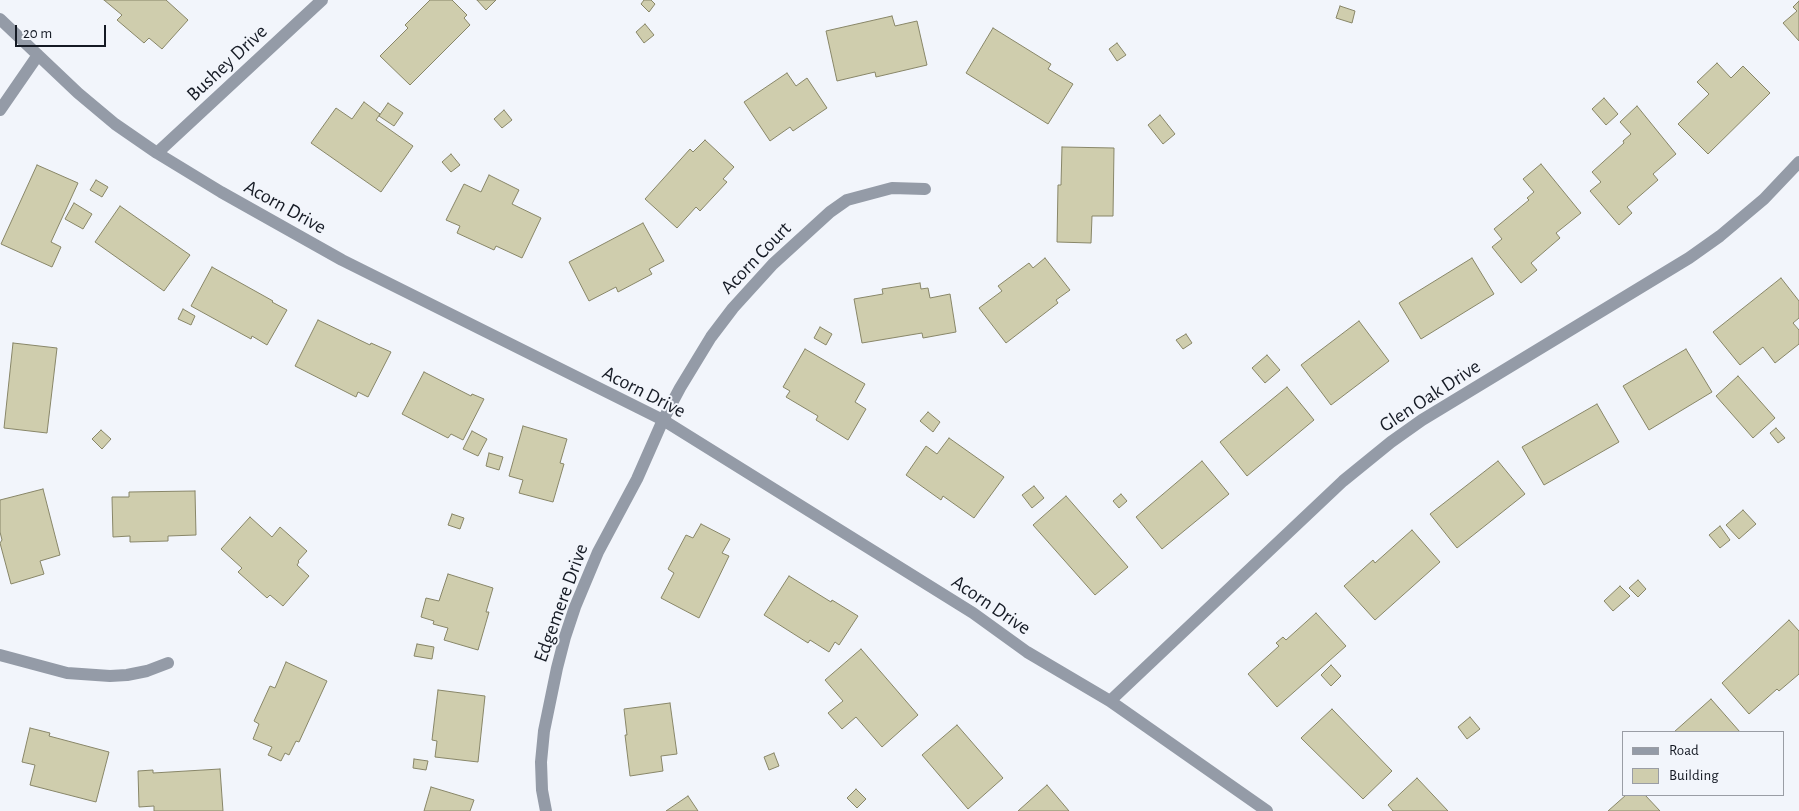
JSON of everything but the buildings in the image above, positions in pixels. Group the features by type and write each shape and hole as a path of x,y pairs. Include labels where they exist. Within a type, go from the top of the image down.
{"street":[{"name":"Bushey Drive","path":"157,153 322,0"},
{"name":"Acorn Drive","path":"0,20 116,124 157,153 221,192 342,260 663,420 973,614 1027,652 1110,701 1267,811"},
{"path":"0,110 38,55"},
{"name":"Glen Oak Drive","path":"1110,701 1343,480 1391,442 1429,415 1689,258 1720,236 1764,199 1799,162"},
{"name":"Acorn Court","path":"663,420 711,337 773,264 807,232 847,200 892,188 925,189"},
{"name":"Edgemere Drive","path":"546,811 542,790 541,762 544,731 556,668 565,637 575,607 598,552 637,478 663,420"},
{"path":"0,655 67,673 110,676 148,671 168,663"}]}
